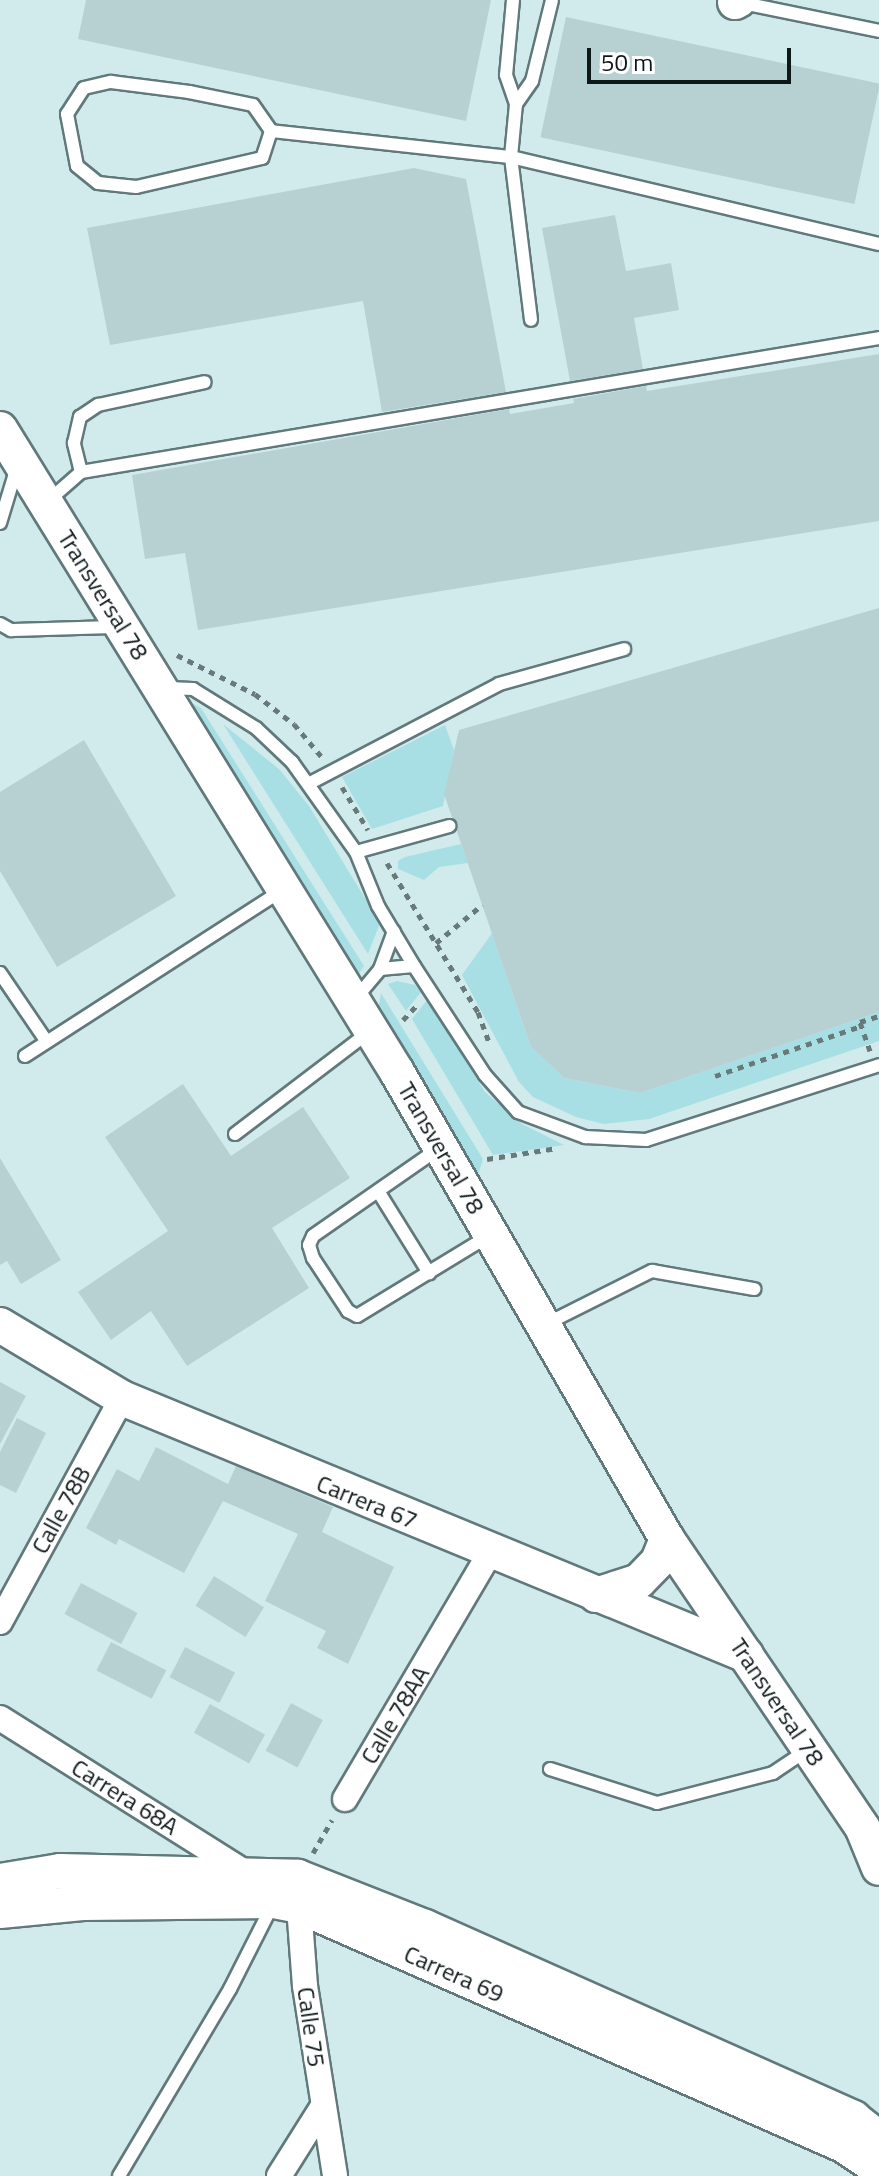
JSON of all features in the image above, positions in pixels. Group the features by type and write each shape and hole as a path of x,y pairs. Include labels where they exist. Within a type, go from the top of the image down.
{"main road":[{"name":"Transversal 78","path":"9,452 46,503 372,1031 667,1539 809,1749 871,1831 879,1868"},
{"name":"Carrera 67","path":"0,1325 122,1398 746,1655"},
{"path":"596,1595 639,1581 658,1561 667,1539"},
{"name":"Carrera 69","path":"0,1881 60,1871 250,1875 843,2145 879,2169"},
{"name":"Carrera 69","path":"0,1911 43,1904 290,1895 425,1927 870,2125"}],"street":[{"name":"Calle 78B","path":"0,1622 122,1398"},
{"name":"Calle 78AA","path":"345,1799 491,1551"},
{"name":"Carrera 68A","path":"0,1718 250,1875"},
{"name":"Calle 75","path":"290,1895 335,2176"},
{"path":"279,2176 323,2106"}],"lane":[{"path":"513,0 506,75 516,104 511,157 531,320"},
{"path":"516,104 532,81 552,0"},
{"path":"734,1 879,31"},
{"path":"271,131 262,158 136,187 98,183 77,166 67,114 84,88 111,82 253,105 271,131 511,157 879,244"},
{"path":"46,503 81,472 879,338"},
{"path":"81,472 74,443 80,417 98,405 205,382"},
{"path":"0,523 9,452"},
{"path":"0,624 11,630 122,627"},
{"path":"310,783 499,684 624,649"},
{"path":"160,688 193,689 256,728 310,783 356,852 414,966 485,1075 518,1112 585,1137 646,1140 879,1065"},
{"path":"356,852 449,826"},
{"path":"25,1056 284,889"},
{"path":"353,1000 380,969 394,931"},
{"path":"380,969 414,966"},
{"path":"0,973 47,1042"},
{"path":"235,1134 372,1031"},
{"path":"441,1147 313,1236 309,1245 313,1258 348,1311 357,1316 491,1235"},
{"path":"378,1191 429,1273"},
{"path":"544,1325 652,1271 754,1289"},
{"path":"550,1769 657,1803 773,1773 809,1749"},
{"path":"119,2176 290,1895"}],"path":[{"path":"436,943 482,905"},
{"path":"870,1052 860,1022 879,1016"},
{"path":"715,1076 861,1026"},
{"path":"290,1895 345,1799"}],"shaded area":[{"path":"184,699 201,708 364,966 354,981"},
{"path":"223,724 279,769 309,806 380,923 368,954"},
{"path":"445,725 454,750 443,806 372,829 342,777"},
{"path":"461,844 468,863 439,867 424,880 398,869 398,861 405,857"},
{"path":"492,933 531,1047 564,1078 640,1093 879,1012 879,1041 649,1119 604,1124 576,1117 533,1097 519,1082 462,975"},
{"path":"397,981 415,985 421,992 406,1011 388,984"},
{"path":"381,993 483,1159 476,1182 377,1016"},
{"path":"427,1000 485,1092 522,1124 564,1145 493,1155 412,1019"}],"building":[{"path":"86,0 491,0 466,121 78,39"},
{"path":"566,17 879,84 854,204 540,137"},
{"path":"414,168 466,179 506,392 382,412 363,301 110,345 87,228"},
{"path":"615,215 626,271 671,263 679,310 634,318 643,369 570,381 542,228"},
{"path":"879,354 879,521 198,630 185,553 145,559 132,475 509,409 510,414 574,403 573,399 646,386 647,391"},
{"path":"879,608 879,1012 640,1093 564,1078 531,1047 444,794 459,730"},
{"path":"84,740 176,896 57,967 0,871 0,792"},
{"path":"183,1084 231,1156 303,1107 350,1178 272,1228 309,1288 187,1366 151,1311 111,1340 78,1292 168,1231 105,1137"},
{"path":"0,1158 61,1260 21,1284 7,1261 0,1265"},
{"path":"0,1382 26,1396 0,1444"},
{"path":"17,1418 46,1433 16,1493 0,1485 0,1452"},
{"path":"156,1447 228,1484 236,1466 333,1507 322,1532 394,1567 348,1664 317,1648 326,1631 265,1601 298,1534 223,1501 184,1573 119,1539 116,1545 86,1528 117,1469 139,1481"},
{"path":"214,1576 264,1607 245,1637 195,1606"},
{"path":"81,1583 138,1613 121,1644 65,1614"},
{"path":"111,1642 166,1670 152,1699 96,1671"},
{"path":"185,1647 235,1672 219,1703 170,1677"},
{"path":"291,1703 323,1720 297,1768 266,1751"},
{"path":"210,1704 265,1735 249,1763 194,1733"}]}
